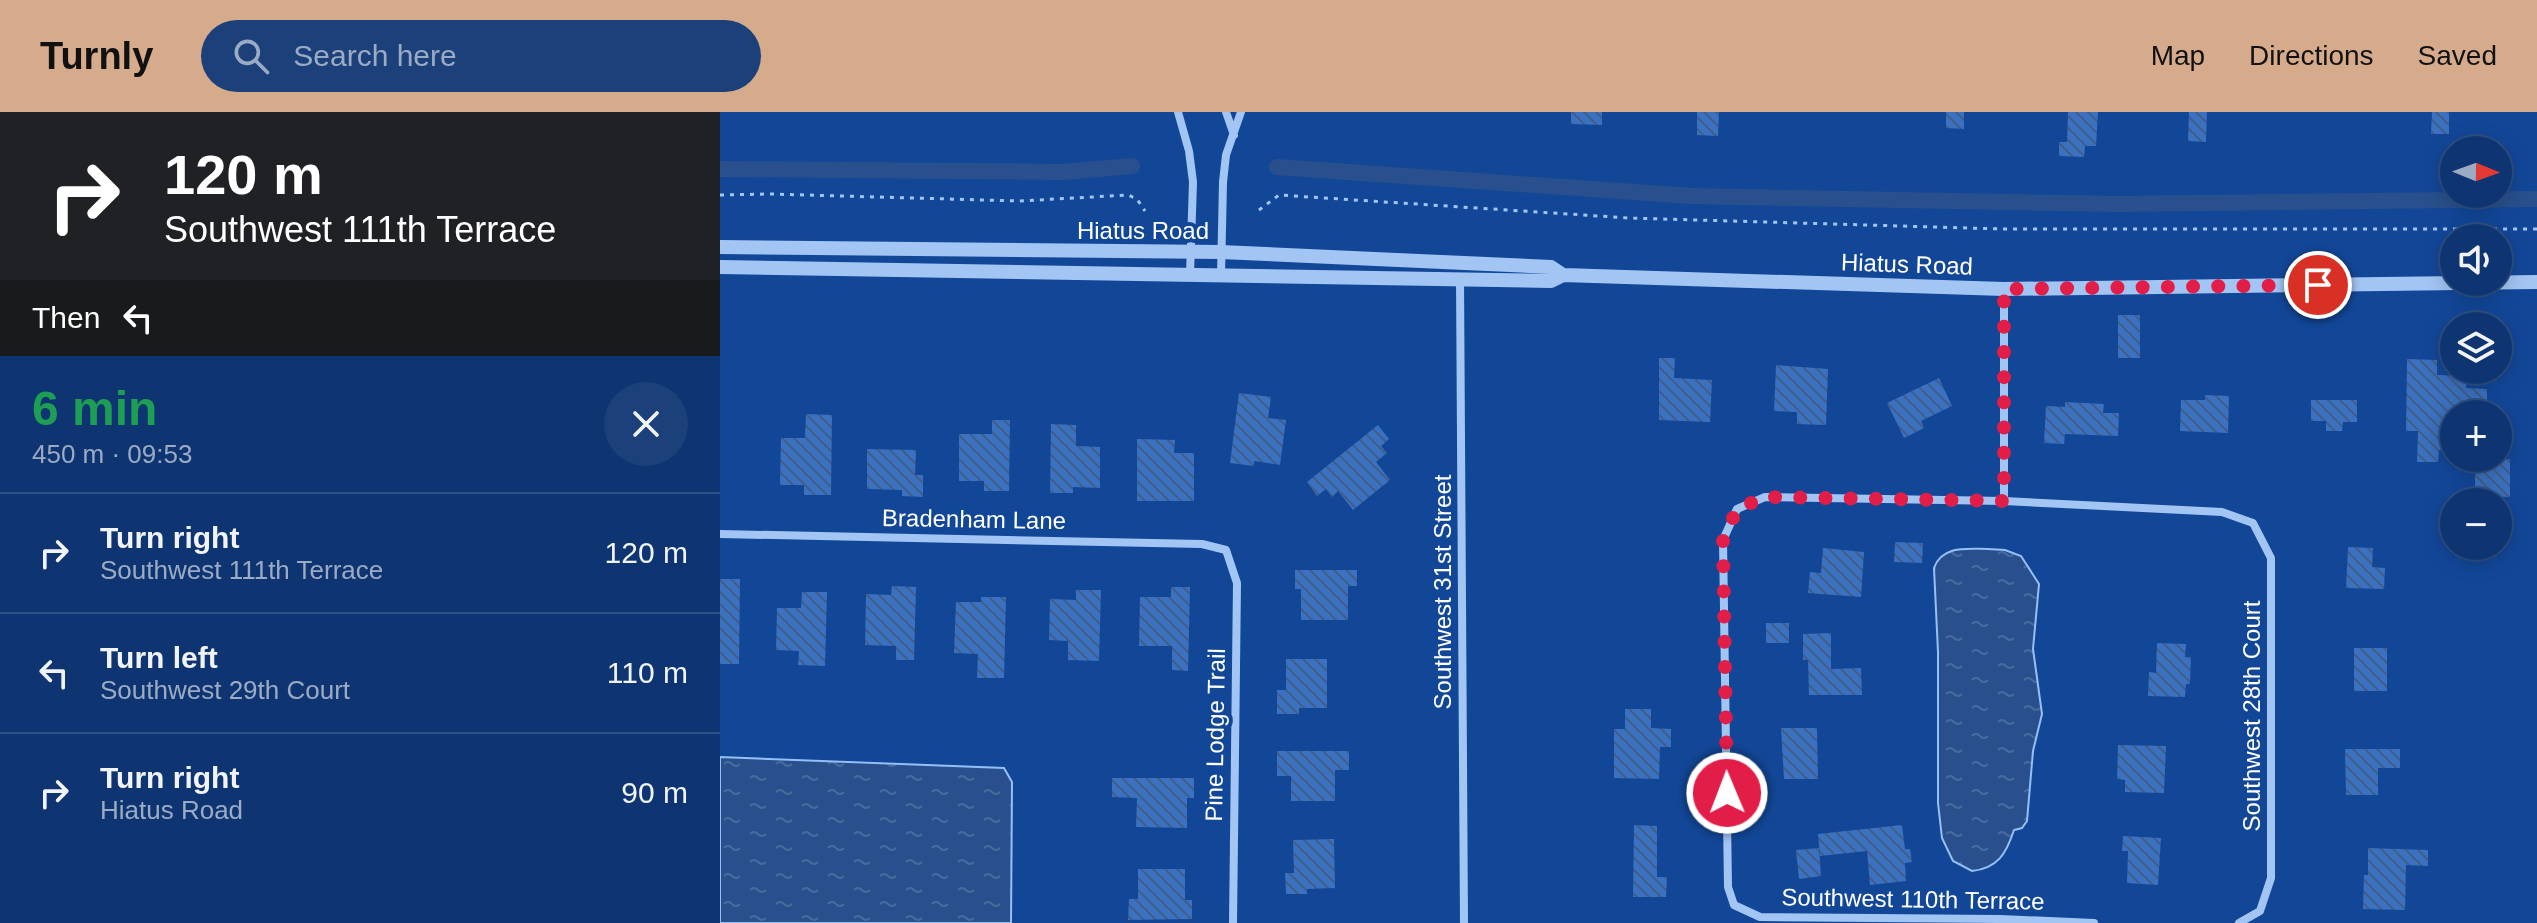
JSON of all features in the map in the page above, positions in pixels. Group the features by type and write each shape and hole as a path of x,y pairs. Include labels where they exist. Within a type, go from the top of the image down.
{"street":[{"path":"1178,112 1189,151 1193,182 1190,275"},
{"path":"1226,112 1235,136"},
{"path":"1221,277 1226,155 1241,112"},
{"name":"Hiatus Road","path":"720,247 1221,252 1551,267 1563,275"},
{"name":"Southwest 31st Street","path":"1460,261 1464,923"},
{"name":"Hiatus Road","path":"720,267 1551,281 1563,275 2004,289 2537,282"},
{"path":"2004,289 2004,501"},
{"name":"Southwest 110th Terrace","path":"2004,501 1765,497 1737,509 1723,540 1728,887 1734,905 1760,917 2094,923"},
{"name":"Southwest 28th Court","path":"2004,501 2222,512 2253,523 2271,558 2271,878 2260,911 2239,923"},
{"name":"Bradenham Lane","path":"720,534 1202,544 1226,550"},
{"name":"Pine Lodge Trail","path":"1226,550 1237,583 1233,923"}],"path":[{"path":"720,195 1020,201 1128,195 1137,199 1145,211"},
{"path":"1259,210 1279,195 1629,218 1955,228 2537,229"}],"water":[{"path":"1964,549 2005,550 2021,556 2039,584 2033,649 2042,714 2033,751 2027,821 2022,828 2014,830 2008,846 1995,863 1972,871 1953,861 1942,838 1938,803 1938,652 1934,568 1949,552"},
{"path":"720,757 1004,768 1012,782 1011,923 720,923"}],"building":[{"path":"1571,112 1602,112 1602,125 1571,124"},
{"path":"1697,112 1719,112 1718,136 1697,135"},
{"path":"1946,112 1964,112 1964,129 1946,128"},
{"path":"2068,112 2098,112 2096,146 2085,146 2084,157 2059,156 2059,142 2067,142"},
{"path":"2189,112 2207,112 2206,142 2188,141"},
{"path":"2432,112 2449,112 2449,134 2431,134"},
{"path":"2118,315 2140,315 2140,358 2118,358"},
{"path":"1659,358 1675,358 1674,378 1712,380 1710,422 1659,420"},
{"path":"2407,359 2437,360 2440,384 2466,384 2466,388 2487,389 2487,400 2440,400 2438,462 2417,462 2418,431 2406,431"},
{"path":"1776,365 1828,369 1826,425 1797,424 1797,412 1774,411"},
{"path":"1939,378 1952,406 1921,421 1924,428 1904,438 1887,403"},
{"path":"1239,393 1271,397 1268,418 1286,420 1280,465 1254,461 1254,466 1230,463"},
{"path":"2205,395 2229,396 2228,433 2180,431 2181,400 2205,400"},
{"path":"2311,400 2357,400 2357,422 2343,422 2342,431 2326,431 2326,421 2311,421"},
{"path":"2065,402 2104,404 2103,413 2119,413 2118,436 2065,434 2064,444 2044,443 2046,406 2065,407"},
{"path":"806,414 832,415 831,495 804,495 804,485 780,485 781,438 805,438"},
{"path":"992,420 1010,420 1009,491 984,491 984,481 959,481 959,434 992,434"},
{"path":"1051,424 1076,425 1076,446 1100,447 1100,488 1073,487 1073,493 1050,493"},
{"path":"1378,425 1389,439 1381,446 1387,453 1376,462 1390,480 1353,510 1338,491 1332,497 1326,489 1317,496 1307,482"},
{"path":"1137,439 1175,440 1174,453 1194,453 1194,501 1137,501"},
{"path":"867,449 916,450 915,475 923,475 923,497 902,496 902,490 867,489"},
{"path":"2475,472 2510,472 2510,488 2475,488"},
{"path":"1895,542 1923,543 1922,563 1894,562"},
{"path":"2348,547 2373,548 2372,567 2385,568 2384,589 2346,588"},
{"path":"1823,548 1864,552 1861,597 1808,593 1810,572 1821,573"},
{"path":"1295,570 1357,570 1357,586 1348,586 1348,620 1301,620 1301,589 1295,589"},
{"path":"720,579 740,579 739,664 720,664"},
{"path":"892,586 916,587 914,660 896,660 896,646 865,645 866,594 891,595"},
{"path":"1171,587 1190,587 1188,671 1172,670 1172,646 1139,646 1140,597 1171,597"},
{"path":"1076,590 1101,590 1099,661 1068,660 1068,641 1049,640 1050,599 1076,600"},
{"path":"802,592 827,592 825,666 798,665 799,651 776,650 777,608 801,608"},
{"path":"981,597 1006,597 1004,678 977,678 978,654 954,653 956,602 981,602"},
{"path":"1766,623 1789,623 1789,643 1766,643"},
{"path":"1831,633 1831,669 1861,668 1862,695 1809,695 1808,660 1803,660 1803,634"},
{"path":"2157,643 2186,644 2185,657 2191,657 2190,684 2186,684 2185,697 2148,696 2149,672 2156,673"},
{"path":"2354,648 2387,648 2387,691 2354,691"},
{"path":"1286,659 1327,659 1327,708 1299,708 1299,714 1277,714 1277,690 1286,690"},
{"path":"1625,709 1651,709 1651,728 1671,729 1671,747 1660,747 1659,779 1614,778 1614,729 1625,729"},
{"path":"1781,728 1817,728 1818,779 1784,779"},
{"path":"2118,745 2166,746 2164,793 2125,792 2125,780 2117,779"},
{"path":"2345,749 2400,749 2400,768 2378,768 2378,795 2346,795"},
{"path":"1277,751 1349,751 1349,770 1335,770 1335,801 1291,801 1291,776 1277,776"},
{"path":"1112,778 1194,778 1194,798 1187,798 1187,828 1136,827 1137,798 1112,797"},
{"path":"1634,825 1657,826 1657,877 1667,877 1666,897 1633,897"},
{"path":"1902,825 1905,849 1910,849 1912,862 1905,863 1906,881 1870,885 1867,851 1820,856 1818,834"},
{"path":"2123,836 2161,838 2158,885 2127,883 2128,851 2122,851"},
{"path":"1334,839 1335,888 1307,889 1307,894 1286,894 1285,873 1294,873 1293,840"},
{"path":"1819,848 1821,876 1799,879 1796,850"},
{"path":"2368,848 2428,850 2428,866 2406,865 2405,910 2363,909"},
{"path":"1138,869 1185,869 1185,900 1192,900 1192,919 1128,920 1129,899 1138,899"}],"waterway":[{"path":"720,169 1064,172 1132,166"},
{"path":"1277,167 1691,196 2118,204 2537,199"}],"route":[{"path":"1727,793 1723,540 1737,509 1765,497 2004,501 2004,289 2318,285"}]}
